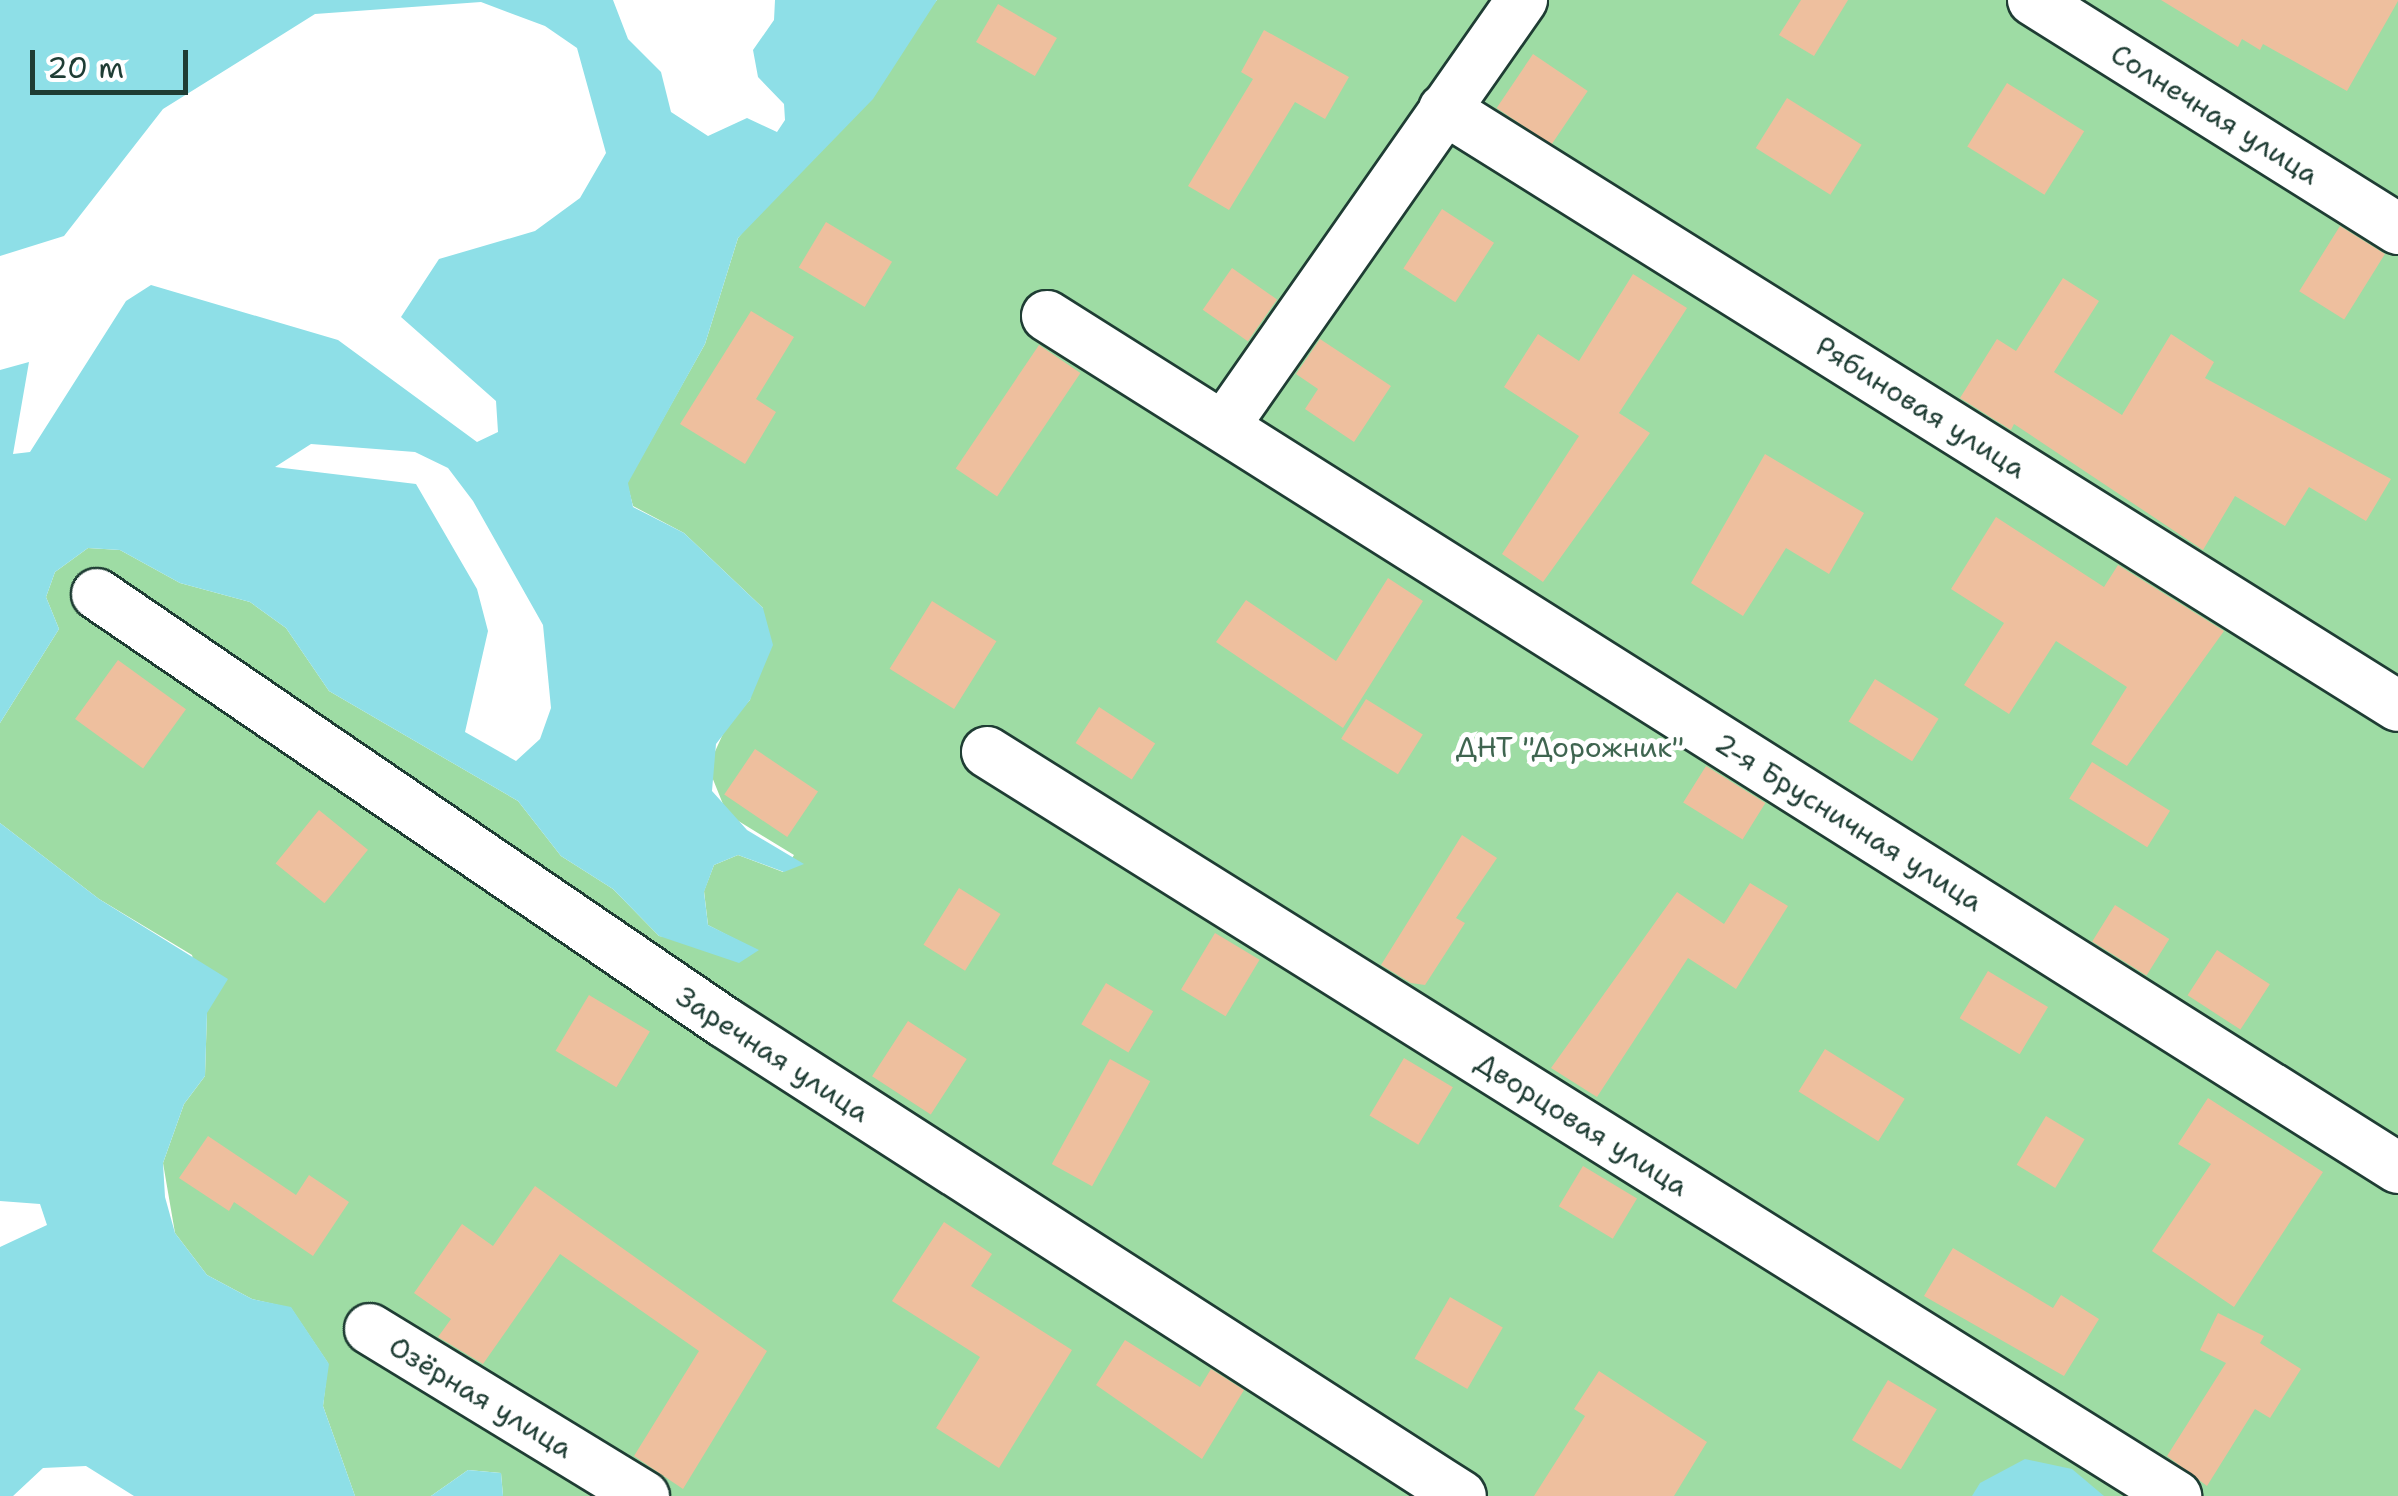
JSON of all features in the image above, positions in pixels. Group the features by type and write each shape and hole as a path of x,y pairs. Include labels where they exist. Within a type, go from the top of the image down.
{"street":[{"path":"1224,426 1522,0"},
{"name":"Солнечная улица","path":"2033,0 2398,229"},
{"name":"Рябиновая улица","path":"1444,108 2398,706"},
{"name":"2-я Брусничная улица","path":"1047,316 2398,1168"},
{"name":"Заречная улица","path":"96,594 724,1022 1461,1496"},
{"name":"Дворцовая улица","path":"987,752 2176,1496"},
{"name":"Озёрная улица","path":"370,1330 644,1496"}],"green space":[{"name":"ДНТ \"Дорожник\"","path":"937,0 2398,0 2398,1496 503,1496 501,1473 468,1470 431,1496 355,1496 323,1406 328,1363 291,1308 252,1299 207,1275 175,1233 163,1163 184,1104 205,1076 207,1012 192,955 99,899 0,823 0,723 59,629 46,597 55,572 88,548 120,550 180,583 250,602 286,628 329,691 518,801 561,856 613,889 659,936 758,951 708,925 704,891 714,865 738,855 783,872 794,855 727,814 708,767 727,725 750,700 763,608 684,533 633,506 627,483 705,344 738,238"}],"water":[{"path":"0,0 613,0 628,39 661,72 671,112 708,136 747,118 777,132 785,120 784,104 758,77 753,50 774,20 775,0 937,0 873,99 738,238 705,344 628,483 633,507 684,533 763,608 773,645 750,700 716,744 712,791 747,830 804,864 784,872 738,855 714,865 704,892 708,925 759,950 739,963 659,936 613,889 561,856 518,801 329,691 286,628 250,602 180,583 120,550 88,548 55,572 46,597 59,629 0,723 0,370 29,362 13,454 30,452 126,301 151,285 338,340 477,442 498,432 496,401 401,317 439,259 535,231 580,198 606,153 577,48 545,26 481,2 315,14 163,109 64,236 0,256","holes":["311,444 415,452 448,468 473,501 543,625 551,708 540,739 516,761 465,732 488,631 477,589 416,484 275,467"]},
{"path":"0,823 99,899 228,979 207,1013 205,1076 184,1104 163,1163 165,1197 175,1233 207,1275 252,1299 291,1307 329,1364 323,1406 355,1496 134,1496 86,1466 43,1468 13,1496 0,1496 0,1247 47,1225 40,1204 0,1201"},
{"path":"2025,1459 2072,1469 2104,1496 1972,1496 1980,1483"},
{"path":"468,1470 501,1473 503,1496 431,1496"}],"building":[{"path":"1801,0 1848,0 1814,56 1779,35"},
{"path":"2161,0 2398,1 2347,91 2263,44 2260,50 2242,39 2238,47"},
{"path":"998,4 1057,38 1035,76 976,42"},
{"path":"1264,30 1349,77 1325,119 1295,102 1229,210 1188,186 1253,79 1241,72"},
{"path":"1533,54 1588,91 1551,145 1497,108"},
{"path":"2007,83 2084,131 2044,195 1967,147"},
{"path":"1787,98 1862,145 1830,195 1756,148"},
{"path":"1442,209 1494,243 1455,302 1403,269"},
{"path":"826,222 892,262 865,307 799,267"},
{"path":"2340,226 2385,254 2344,319 2299,291"},
{"path":"1232,268 1277,300 1248,341 1203,310"},
{"path":"1633,274 1687,308 1619,413 1650,433 1543,582 1502,554 1579,436 1504,387 1538,334 1579,361"},
{"path":"2063,278 2099,301 2054,372 2122,415 2171,334 2214,362 2205,378 2391,479 2366,521 2309,487 2285,526 2235,496 2203,550 2014,424 2011,430 1960,398 1997,339 2016,351"},
{"path":"751,311 794,337 756,399 776,412 745,464 680,424"},
{"path":"1320,339 1391,386 1354,442 1305,409 1318,389 1296,374"},
{"path":"1039,345 1080,373 997,496 956,469"},
{"path":"1765,454 1864,513 1829,574 1786,548 1743,616 1691,583"},
{"path":"1996,517 2104,587 2118,565 2224,631 2127,766 2091,744 2127,687 2056,641 2009,714 1964,685 2004,623 1951,589"},
{"path":"1388,578 1423,601 1343,728 1216,642 1246,600 1336,661"},
{"path":"932,601 996,641 954,709 890,669"},
{"path":"118,660 186,709 143,768 75,719"},
{"path":"1875,679 1939,719 1912,761 1849,721"},
{"path":"1366,699 1423,735 1398,774 1341,739"},
{"path":"1099,707 1155,743 1132,780 1076,743"},
{"path":"755,749 818,791 787,837 724,795"},
{"path":"2092,762 2170,811 2147,847 2069,798"},
{"path":"1706,766 1765,803 1743,840 1683,802"},
{"path":"319,810 368,850 325,903 276,864"},
{"path":"1462,835 1497,858 1456,918 1465,923 1425,985 1411,983 1381,965"},
{"path":"1750,883 1788,906 1736,989 1688,958 1597,1097 1551,1068 1677,892 1724,924"},
{"path":"959,888 1001,914 965,971 923,945"},
{"path":"2115,905 2169,939 2146,975 2092,941"},
{"path":"1215,933 1260,960 1226,1016 1181,990"},
{"path":"2217,950 2270,984 2240,1030 2188,995"},
{"path":"1988,971 2048,1007 2020,1054 1960,1018"},
{"path":"1106,983 1153,1011 1128,1052 1081,1024"},
{"path":"589,995 650,1032 616,1087 556,1051"},
{"path":"908,1021 967,1059 931,1114 872,1076"},
{"path":"1825,1049 1905,1099 1878,1141 1799,1091"},
{"path":"1404,1058 1453,1087 1418,1145 1369,1115"},
{"path":"1110,1059 1150,1081 1092,1186 1052,1164"},
{"path":"2208,1098 2323,1172 2234,1307 2152,1251 2211,1164 2178,1144"},
{"path":"2046,1116 2085,1139 2055,1188 2017,1165"},
{"path":"208,1136 296,1195 309,1175 349,1202 313,1256 234,1202 229,1211 179,1178"},
{"path":"1583,1166 1637,1198 1613,1239 1559,1206"},
{"path":"535,1186 767,1351 683,1489 634,1456 699,1351 560,1254 483,1364 438,1337 451,1319 414,1293 462,1224 493,1246"},
{"path":"944,1222 992,1254 971,1286 1072,1350 999,1468 936,1428 980,1357 892,1301"},
{"path":"1953,1248 2053,1308 2061,1295 2099,1319 2064,1376 1924,1296"},
{"path":"1450,1297 1503,1328 1467,1389 1414,1358"},
{"path":"2218,1313 2264,1336 2260,1343 2301,1369 2270,1418 2255,1409 2207,1486 2167,1456 2226,1363 2200,1350"},
{"path":"1125,1340 1200,1387 1211,1369 1244,1390 1202,1459 1096,1385"},
{"path":"1599,1371 1707,1442 1674,1496 1534,1496 1585,1416 1574,1409"},
{"path":"1888,1380 1937,1409 1901,1469 1852,1440"}]}
